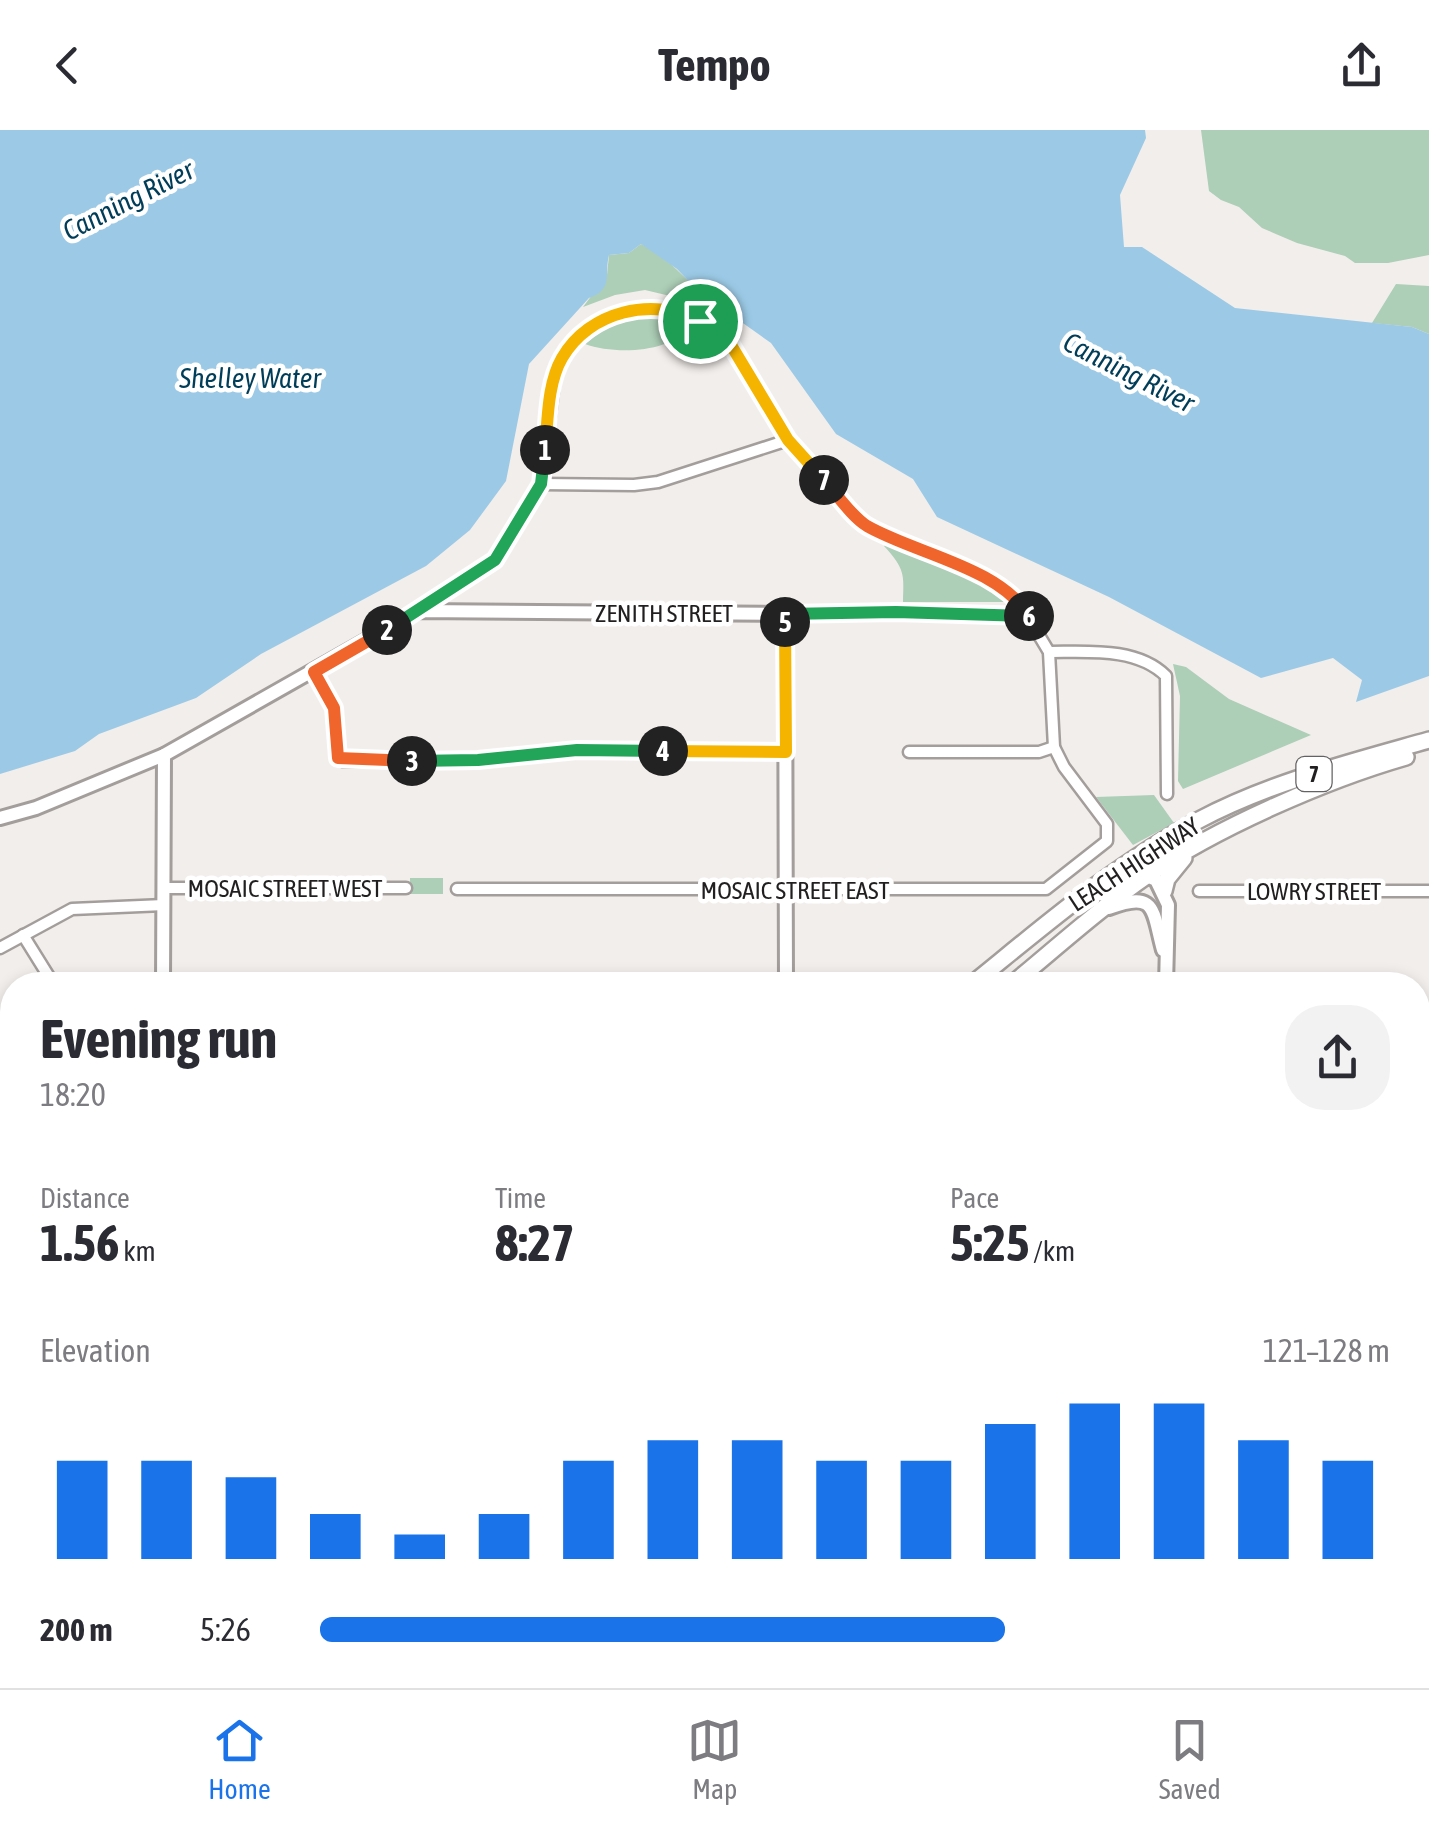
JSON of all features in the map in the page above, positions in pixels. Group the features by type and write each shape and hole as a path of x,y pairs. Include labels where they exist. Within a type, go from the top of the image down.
{"highway":[{"name":"LEACH HIGHWAY","path":"987,972 1110,875 1164,840 1238,802 1429,740"},
{"name":"LEACH HIGHWAY","path":"1027,972 1147,876 1194,848 1356,773 1429,751"},
{"path":"1164,891 1167,879 1194,848"},
{"path":"1110,875 1134,870 1147,876"}],"street":[{"path":"0,818 36,808 164,755 418,611 495,560 541,484 550,395 562,358 592,326 612,314 661,308 688,314 728,340 788,440 864,524 994,584 1019,602 1030,616 1049,652 1054,746 1039,752 909,752"},
{"path":"541,484 658,482 788,440"},
{"name":"ZENITH STREET","path":"418,611 1030,616"},
{"path":"785,614 786,972"},
{"path":"1049,652 1116,654 1145,662 1166,676 1167,794"},
{"path":"314,672 334,708 338,758 343,761 478,760 577,750 786,752"},
{"name":"MOSAIC STREET EAST","path":"457,889 1046,889 1107,841 1109,832 1054,746"},
{"path":"163,972 164,755"},
{"path":"1147,876 1164,891 1169,928 1166,972"},
{"name":"MOSAIC STREET WEST","path":"164,888 406,888"},
{"name":"LOWRY STREET","path":"1199,892 1429,891"},
{"path":"1104,910 1132,899 1147,904 1156,918 1166,962"},
{"path":"0,948 72,909 164,905"},
{"path":"23,935 46,972"}],"green space":[{"path":"1201,130 1429,130 1429,255 1388,263 1355,263 1345,256 1297,243 1262,228 1239,207 1209,191"},
{"path":"641,244 712,299 687,300 645,290 615,295 583,307 607,275 609,255 629,253"},
{"path":"1396,284 1429,286 1429,334 1412,327 1372,323"},
{"path":"651,314 675,317 692,326 670,342 642,349 612,350 585,344 615,324"},
{"path":"887,542 990,586 1008,602 903,602 902,572 884,546"},
{"path":"1173,664 1186,667 1229,699 1311,735 1183,789 1178,781 1180,696"},
{"path":"1154,795 1174,823 1133,845 1096,797"},
{"path":"410,878 443,878 443,894 410,894"}],"water":[{"name":"Shelley Water","path":"0,130 1145,130 1146,138 1120,195 1124,247 1142,247 1235,308 1412,327 1429,334 1429,676 1356,702 1362,680 1333,658 1261,678 1109,597 937,517 913,479 836,434 771,343 699,292 677,269 641,244 629,253 609,255 605,286 589,298 529,364 506,481 470,530 426,566 261,654 196,698 99,734 75,751 0,774"}],"route":[{"path":"661,308 700,321 728,340 788,440 864,524 994,584 1019,602 1030,616 785,614 786,752 577,750 478,760 386,762 338,758 334,708 314,672 495,560 541,484 550,395 562,358 571,346 612,314 661,308"}],"water label":[{"name":"Canning River","path":"128,200"},
{"name":"Canning River","path":"1129,372"}]}
